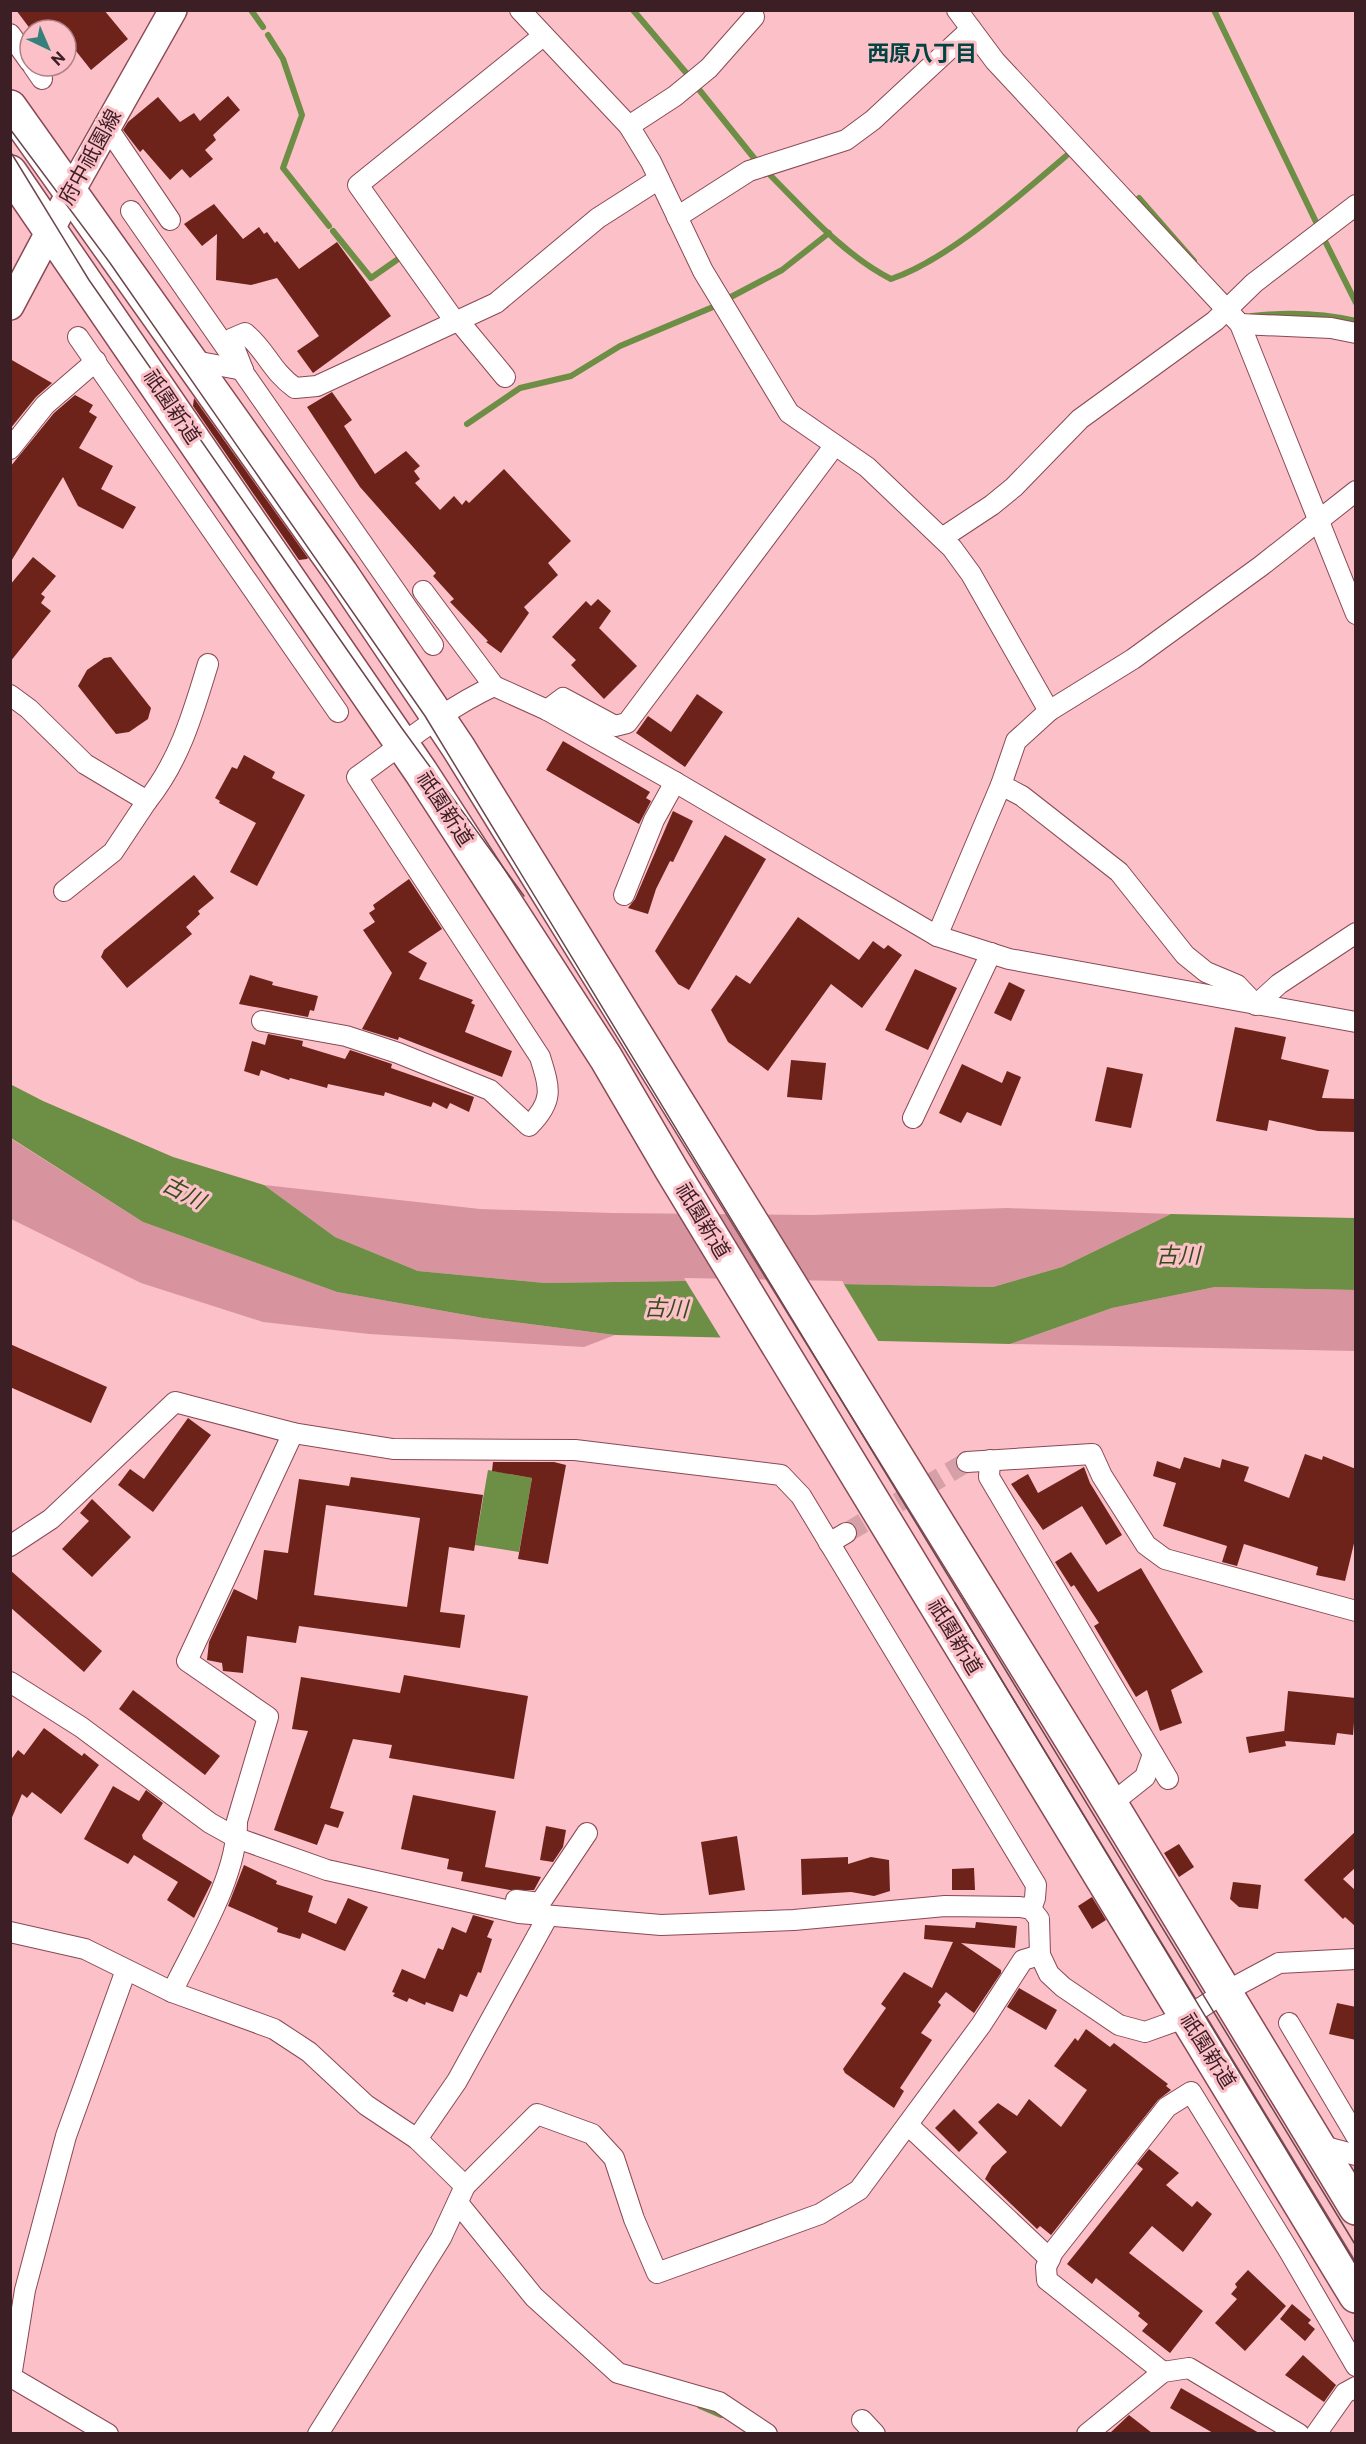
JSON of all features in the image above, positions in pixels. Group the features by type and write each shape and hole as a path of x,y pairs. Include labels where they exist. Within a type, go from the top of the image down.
{"highway":[{"name":"祇園新道","path":"10,106 341,573 438,717 1111,1804 1356,2208"},
{"name":"祇園新道","path":"10,172 403,745 606,1058 671,1169 1356,2296"}],"main road":[{"name":"府中祇園線","path":"10,306 71,191 173,10"}],"street":[{"path":"520,10 629,126 659,179 703,272 789,413 867,467 942,538 971,574 1049,711"},
{"path":"957,10 995,61 1240,324 1356,614"},
{"path":"629,126 675,96 709,68 754,17"},
{"path":"677,217 749,171 846,140 873,120 971,29"},
{"path":"505,377 462,325 454,320 358,185 543,36"},
{"path":"107,127 170,220"},
{"path":"243,370 231,339 238,333 245,333 254,340 279,376 295,388 317,386 454,320 496,303 598,218 659,179"},
{"path":"942,538 992,505 1014,487 1080,418 1215,321 1254,283 1356,205"},
{"path":"132,211 433,645"},
{"path":"1240,324 1331,328 1356,333"},
{"path":"78,337 339,712"},
{"path":"189,360 243,370"},
{"path":"10,449 45,405 96,362"},
{"path":"159,454 171,405"},
{"path":"547,710 562,698 615,726 627,723 835,445"},
{"path":"938,936 1001,785 1016,741 1049,711 1133,659 1261,566 1356,491"},
{"path":"341,573 351,525"},
{"path":"423,591 494,686 547,710 675,782 938,936 1009,959 1356,1022"},
{"path":"264,603 315,617"},
{"path":"64,891 113,852 147,801 167,777 189,727 208,664"},
{"path":"262,1021 346,1036 398,1053 490,1090 528,1126 544,1111 550,1088 540,1058 357,777 471,695 494,686"},
{"path":"10,695 29,709 85,764 147,801"},
{"path":"624,895 654,820 675,782"},
{"path":"1001,785 1022,796 1119,872 1185,955 1206,972 1237,985 1256,1005"},
{"path":"1256,1005 1279,984 1356,933"},
{"path":"913,1118 991,953"},
{"path":"10,1546 51,1519 175,1402 293,1433 393,1449 575,1450 781,1475 838,1538 1036,1885 1031,1909"},
{"path":"172,1992 232,1866 237,1838 237,1821 268,1717 187,1661 293,1433"},
{"path":"967,1462 1092,1454 1102,1476 1146,1545 1165,1559 1356,1611"},
{"path":"990,1460 989,1478 1168,1779"},
{"path":"10,1682 81,1727 210,1823 237,1838 327,1870 503,1910 547,1917 661,1925 794,1920 945,1906 1031,1909 1039,1919 1040,1955 1049,1974 1119,2025 1145,2032 1187,2017 1225,1992 1279,1964 1356,1959"},
{"path":"1111,1804 1145,1777 1153,1754"},
{"path":"503,1910 507,1899 540,1903 587,1833"},
{"path":"417,2139 457,2080 547,1917"},
{"path":"10,1932 85,1949 172,1992 274,2029 309,2052 366,2105 417,2139 462,2195 534,2297 618,2373 719,2403 767,2433"},
{"path":"318,2433 441,2238 462,2195 537,2114 592,2134 614,2158 634,2219 657,2273 820,2214 859,2190 981,2025 1023,1960 1040,1955"},
{"path":"108,2433 10,2377 25,2290 66,2136 126,1970"},
{"path":"1288,2023 1356,2136"},
{"path":"1163,2372 1047,2280 1046,2267 1167,2107 1191,2092 1289,2251 1356,2366"},
{"path":"908,2125 1050,2259"},
{"path":"1318,2145 1356,2154"},
{"path":"1289,2251 1306,2211"},
{"path":"1087,2433 1163,2372 1189,2368 1299,2433"},
{"path":"1316,2433 1345,2393 1356,2386"}],"shaded area":[{"path":"10,1138 143,1222 337,1292 483,1318 615,1335 584,1347 369,1334 263,1322 141,1283 11,1219"},
{"path":"264,1185 480,1209 812,1215 1007,1208 1171,1214 1062,1267 993,1287 684,1281 545,1283 418,1271 335,1237"},
{"path":"1215,1287 1355,1290 1355,1351 1010,1344 1112,1308"}],"water":[{"name":"古川","path":"10,1084 43,1101 173,1157 264,1185 335,1237 418,1271 545,1283 684,1281 993,1287 1062,1267 1171,1214 1355,1218 1355,1290 1215,1287 1112,1308 1010,1344 615,1335 483,1318 337,1292 143,1222 11,1138"},
{"path":"488,1470 532,1478 519,1552 475,1545"}],"pier":[{"path":"684,1278 842,1281 880,1344 722,1340"}],"building":[{"path":"16,10 104,10 128,39 91,70 78,54 78,18 22,18"},
{"path":"228,96 240,110 213,135 216,140 205,150 213,159 190,178 182,169 170,180 143,149 140,152 123,130 128,122 158,97 180,122 194,113 200,121"},
{"path":"214,204 243,239 259,227 264,234 267,232 275,243 277,241 299,269 337,242 391,316 313,373 297,351 319,336 277,278 251,285 216,280 217,234 202,246 184,224"},
{"path":"10,359 52,383 36,397 10,429"},
{"path":"332,392 352,420 344,426 375,474 406,451 420,466 414,471 420,479 415,483 440,510 454,496 462,505 466,500 469,503 504,469 571,541 548,563 558,575 524,607 529,613 501,653 486,642 488,641 450,602 454,599 433,576 436,573 360,487 307,407"},
{"path":"75,395 93,405 89,412 97,417 79,448 113,466 101,489 136,507 123,529 78,506 63,477 10,563 10,467 54,413"},
{"path":"194,398 307,559 299,560 193,406"},
{"path":"33,557 56,576 41,594 45,597 41,603 51,611 10,662 10,585"},
{"path":"598,599 611,611 599,628 637,666 604,699 571,665 576,660 552,637 586,601 591,606"},
{"path":"111,657 151,708 148,719 129,732 116,734 78,686 87,670 104,658"},
{"path":"697,694 723,712 685,767 636,733 648,716 671,732"},
{"path":"563,741 650,792 646,798 651,801 639,824 546,770"},
{"path":"244,755 275,772 272,778 305,795 257,886 230,872 256,823 219,803 220,801 215,798 232,767 237,769"},
{"path":"673,811 693,821 673,862 670,861 656,889 648,914 628,908 635,899"},
{"path":"725,835 766,859 689,990 678,984 655,951"},
{"path":"194,875 214,898 198,911 200,914 186,927 192,934 127,988 101,957 104,950"},
{"path":"409,879 442,929 408,952 427,963 419,979 473,1000 471,1003 475,1005 465,1032 512,1051 502,1077 399,1037 398,1040 362,1029 392,973 363,930 375,922 369,913 375,909 373,905"},
{"path":"798,917 859,960 873,941 884,949 888,945 902,955 862,1008 831,984 768,1071 728,1042 711,1010 736,975 750,984"},
{"path":"915,969 957,988 928,1050 885,1030"},
{"path":"250,975 273,982 272,985 318,996 314,1011 310,1010 308,1017 239,1004"},
{"path":"1009,982 1025,990 1011,1021 994,1013"},
{"path":"1235,1027 1286,1037 1281,1059 1329,1070 1322,1098 1356,1099 1356,1132 1318,1131 1269,1120 1267,1131 1216,1121"},
{"path":"268,1034 303,1041 302,1046 345,1059 350,1050 392,1064 391,1068 474,1097 469,1112 450,1103 447,1109 433,1102 431,1107 385,1092 384,1096 328,1084 327,1088 290,1078 289,1080 261,1070 259,1076 244,1071 252,1041 265,1045"},
{"path":"791,1060 826,1063 822,1100 787,1097"},
{"path":"962,1064 1002,1083 1007,1071 1021,1077 1001,1126 967,1112 961,1123 939,1113"},
{"path":"1107,1067 1143,1074 1131,1128 1095,1121"},
{"path":"10,1344 107,1387 91,1423 10,1387"},
{"path":"188,1418 211,1435 153,1512 118,1485 130,1469 144,1479"},
{"path":"1305,1454 1322,1460 1323,1456 1356,1469 1356,1535 1345,1581 1316,1575 1318,1567 1244,1544 1237,1566 1222,1562 1227,1546 1163,1526 1176,1483 1153,1476 1157,1461 1180,1469 1184,1457 1220,1468 1222,1459 1249,1467 1244,1481 1289,1498"},
{"path":"493,1462 554,1462 566,1465 548,1564 518,1559 532,1478 492,1471"},
{"path":"1084,1467 1090,1483 1122,1535 1106,1545 1082,1506 1043,1530 1011,1484 1028,1474 1038,1493"},
{"path":"351,1477 483,1495 474,1551 449,1547 440,1612 465,1615 460,1648 299,1626 296,1643 247,1636 243,1673 223,1671 222,1663 207,1660 209,1642 234,1589 257,1600 264,1550 288,1553 299,1479 349,1486","holes":["326,1505 420,1518 407,1607 314,1595"]},
{"path":"92,1499 131,1537 92,1577 62,1549 89,1521 80,1513"},
{"path":"1071,1552 1098,1592 1141,1568 1203,1672 1171,1690 1182,1723 1160,1731 1147,1690 1136,1697 1094,1626 1099,1623 1074,1585 1071,1587 1055,1562"},
{"path":"10,1570 102,1651 84,1672 10,1607"},
{"path":"404,1675 528,1696 514,1779 389,1758 392,1745 353,1739 330,1808 344,1812 338,1828 325,1824 317,1845 274,1830 308,1731 292,1729 301,1677 400,1693"},
{"path":"133,1690 220,1756 205,1775 119,1709"},
{"path":"1288,1691 1356,1698 1353,1735 1337,1733 1335,1745 1285,1741 1286,1746 1249,1753 1246,1737 1284,1731 1284,1733"},
{"path":"44,1728 82,1756 84,1753 99,1765 61,1814 32,1792 27,1798 22,1794 10,1822 10,1761 18,1750 24,1755"},
{"path":"113,1786 139,1801 146,1790 163,1803 142,1835 143,1839 212,1882 194,1918 167,1900 178,1882 134,1855 128,1864 84,1839"},
{"path":"413,1795 496,1811 485,1867 541,1877 534,1890 510,1890 461,1881 463,1872 447,1869 449,1859 401,1849"},
{"path":"546,1826 566,1830 563,1847 553,1862 540,1860"},
{"path":"1356,1831 1356,1867 1343,1879 1356,1891 1356,1927 1345,1917 1343,1919 1304,1880"},
{"path":"737,1836 745,1890 709,1895 701,1842"},
{"path":"1179,1844 1194,1867 1179,1877 1164,1853"},
{"path":"848,1857 848,1864 871,1857 889,1860 890,1891 874,1896 851,1892 802,1895 801,1859"},
{"path":"244,1865 277,1881 276,1884 313,1896 308,1912 336,1924 348,1898 368,1907 345,1951 302,1933 300,1939 277,1932 278,1928 228,1906"},
{"path":"974,1868 975,1890 952,1890 952,1869"},
{"path":"1233,1882 1261,1885 1258,1909 1239,1907 1230,1899"},
{"path":"1092,1897 1106,1920 1092,1929 1078,1906"},
{"path":"473,1915 494,1921 487,1937 492,1939 481,1973 478,1972 467,1997 460,1994 453,2012 426,2002 425,2005 409,1998 407,2002 393,1996 395,1993 392,1992 402,1969 425,1979 438,1948 443,1950 452,1927 466,1933"},
{"path":"976,1922 1017,1926 1015,1948 961,1943 1001,1970 1001,1973 974,2013 946,1992 938,2002 941,2005 921,2033 932,2040 900,2088 904,2091 894,2108 845,2073 843,2069 886,2008 881,2004 904,1972 932,1988 953,1942 924,1939 925,1925 975,1928"},
{"path":"1019,1988 1057,2010 1046,2030 1007,2007"},
{"path":"1337,2003 1356,2007 1356,2040 1329,2034"},
{"path":"1086,2029 1110,2047 1114,2043 1168,2084 1166,2086 1171,2090 1158,2100 1051,2235 1040,2226 1037,2229 985,2179 992,2166 1007,2152 978,2122 998,2103 1017,2116 1029,2099 1061,2127 1087,2090 1054,2066 1075,2038 1078,2041"},
{"path":"954,2109 978,2133 959,2152 935,2128"},
{"path":"1149,2149 1179,2173 1166,2185 1192,2207 1197,2201 1212,2214 1183,2252 1152,2226 1129,2253 1203,2311 1170,2353 1142,2331 1148,2324 1138,2316 1140,2313 1096,2278 1092,2284 1067,2264 1143,2169 1137,2164"},
{"path":"1248,2270 1286,2306 1245,2351 1215,2323 1237,2299 1231,2294 1237,2287 1235,2284"},
{"path":"1292,2304 1311,2320 1308,2323 1315,2329 1305,2341 1280,2319"},
{"path":"1303,2355 1336,2385 1324,2402 1285,2375"},
{"path":"1181,2388 1259,2433 1213,2433 1170,2408"},
{"path":"1129,2415 1152,2433 1110,2433"}],"waterway":[{"path":"251,10 263,27"},
{"path":"633,10 688,75"},
{"path":"1214,10 1317,224"},
{"path":"268,35 283,59 302,115 283,168 329,226"},
{"path":"697,87 754,158"},
{"path":"771,176 812,218 857,258 891,279 913,270 959,242 1066,156"},
{"path":"1139,198 1194,261"},
{"path":"333,231 371,278 401,257 403,259"},
{"path":"727,299 782,270 829,233"},
{"path":"1323,237 1356,303"},
{"path":"467,424 520,388 571,376 620,346 713,307"},
{"path":"1252,316 1304,314 1356,321"},
{"path":"700,2406 721,2415"}],"tunnel":[{"path":"846,1533 967,1462"}],"tram line":[{"path":"10,129 110,263 425,716 1356,2246"},
{"path":"10,151 89,280 401,727 524,896"},
{"path":"955,1603 1356,2265"}],"district":[{"name":"西原八丁目","path":"922,53"}]}
